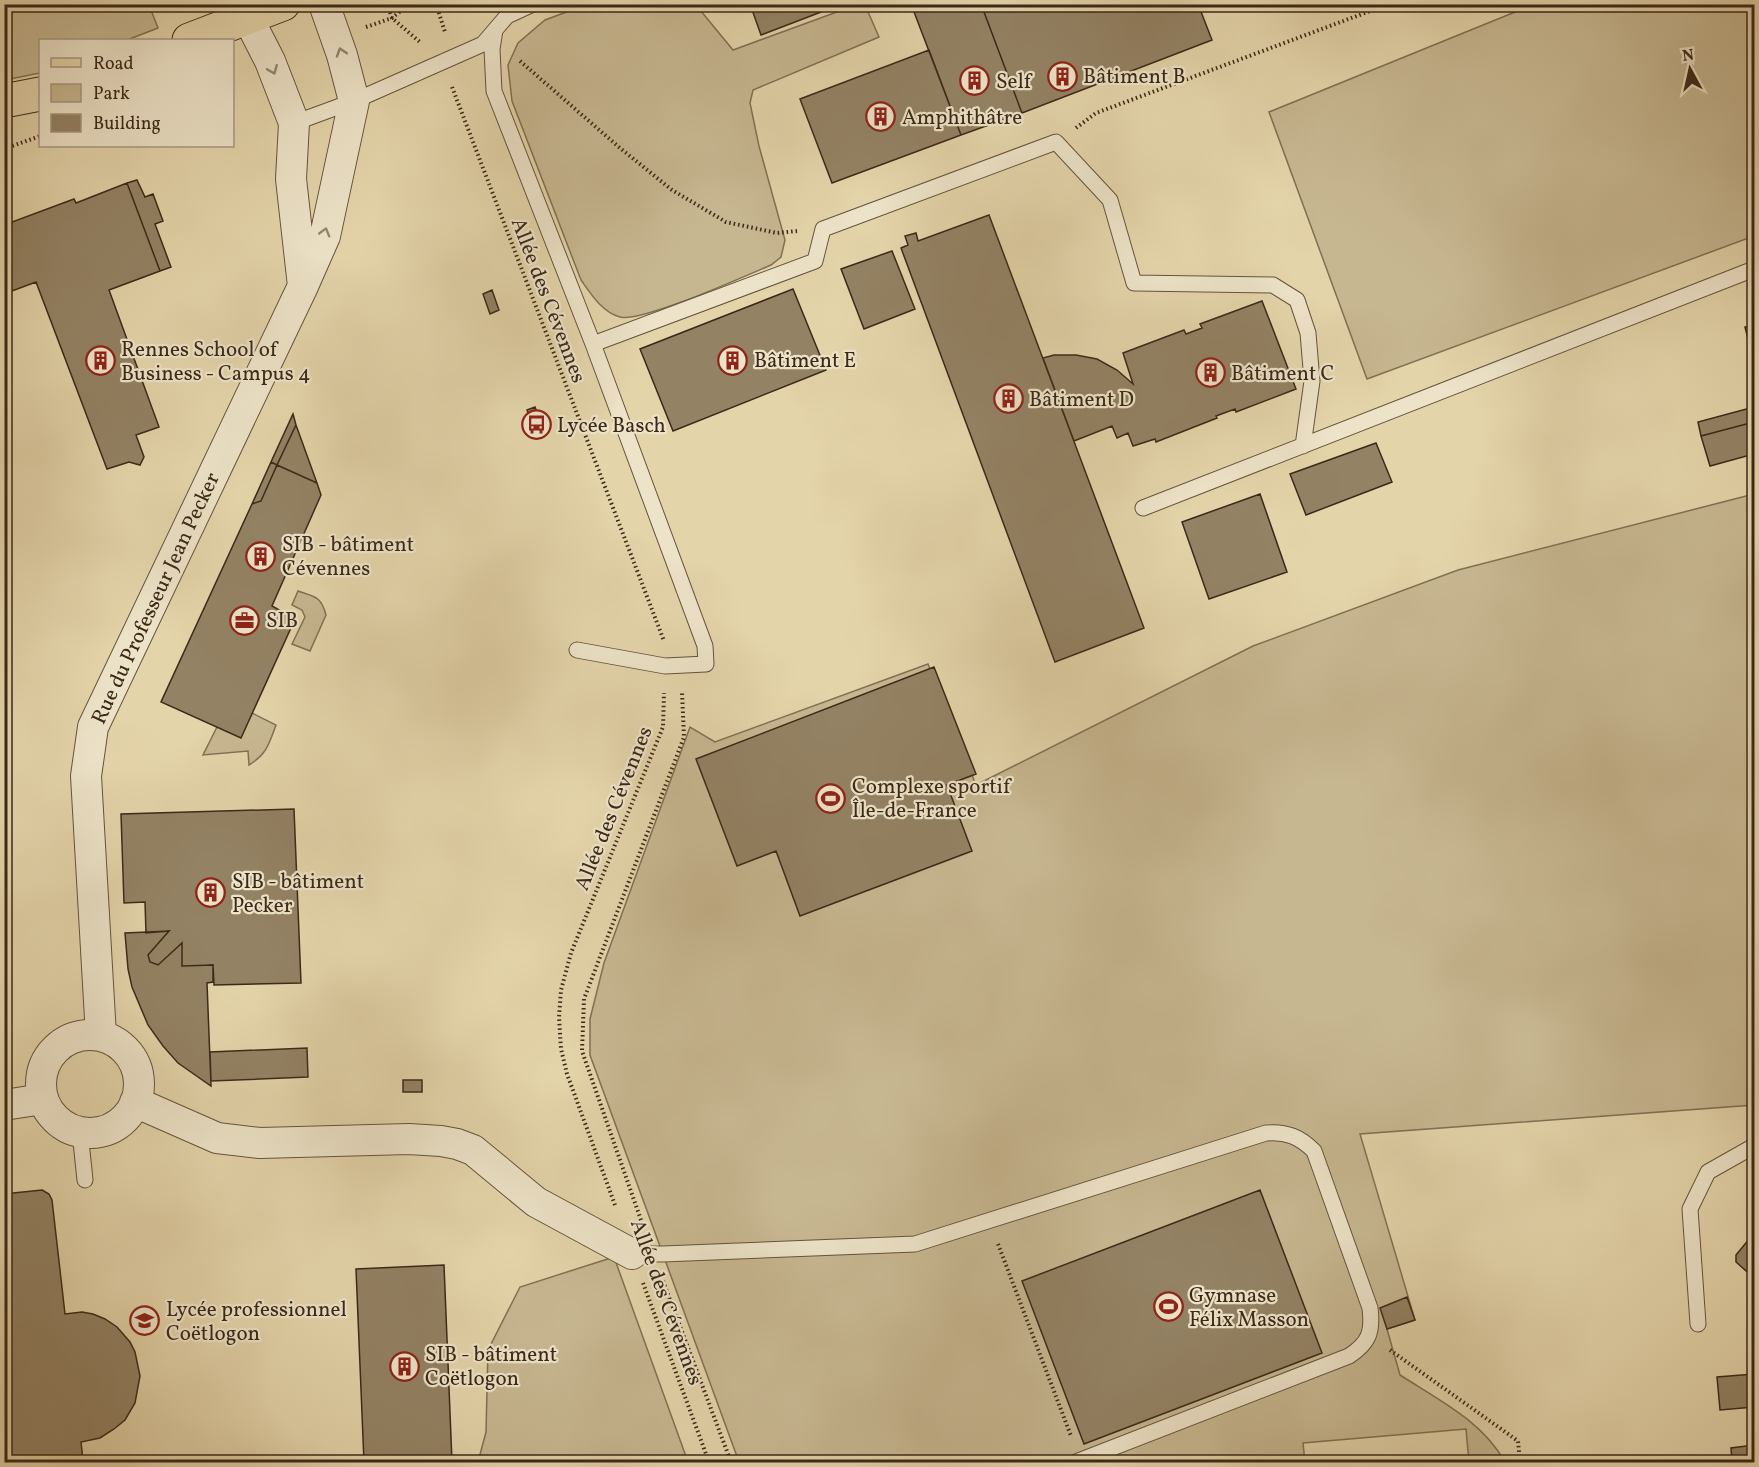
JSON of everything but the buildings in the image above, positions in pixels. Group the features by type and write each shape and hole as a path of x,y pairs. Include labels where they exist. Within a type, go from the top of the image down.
{"main road":[{"path":"191,39 245,11 283,4"},
{"path":"4,101 39,94"}],"street":[{"path":"324,4 342,56 354,101"},
{"path":"245,11 270,61 294,123 291,179 303,286"},
{"name":"Rue du Professeur Jean Pecker","path":"101,1036 86,776 93,727 325,236 354,101"},
{"path":"84,1035 101,1036 116,1042 128,1052 136,1067 139,1083 135,1102 130,1113 118,1125 103,1132 87,1133 71,1130 47,1109 43,1099 41,1077 46,1062 56,1049 69,1039 84,1035"},
{"path":"4,1105 43,1099"},
{"path":"135,1102 217,1138 260,1143 417,1139 457,1144 472,1150 536,1202 643,1254"}],"lane":[{"path":"294,123 354,101 483,44 507,16 533,4"},
{"path":"495,30 492,49 494,92 593,344 705,646 706,664 665,666 576,650"},
{"path":"593,344 815,261 824,229 1056,142 1110,200 1134,283 1273,285 1297,300 1308,333 1312,381 1302,446"},
{"path":"1143,508 1755,269"},
{"path":"80,1132 85,1180"},
{"path":"643,1254 915,1244 1266,1133 1279,1132 1293,1135 1304,1141 1314,1151 1370,1308 1372,1323 1369,1335 1361,1348 1349,1356 1078,1462"},
{"path":"1698,1324 1690,1209 1708,1172 1755,1146"}],"path":[{"path":"387,4 392,18 409,4"},
{"path":"1056,142 1096,113 1389,4"},
{"name":"Allée des Cévennes","path":"392,18 443,62 666,646 663,727 571,954 561,990 559,1017 561,1049 567,1074 731,1462"},
{"path":"495,30 525,68 672,190 708,212 726,222 777,233 824,229"},
{"path":"4,149 39,136"},
{"name":"Allée des Cévennes","path":"681,667 684,737 584,999 582,1051 643,1254 710,1462"},
{"path":"989,1221 1078,1462"},
{"path":"1369,1335 1518,1441 1520,1462"}],"green space":[{"path":"588,4 696,5 733,50 856,5 865,5 879,37 753,90 750,103 759,146 785,240 781,257 771,265 670,306 631,317 620,317 608,311 581,280 512,101 508,65 518,43 545,20"},
{"path":"9,5 149,5 158,28 130,39 39,39 39,73 5,80 5,8"},
{"path":"1513,5 1754,5 1754,236 1367,379 1269,112 1515,12"},
{"path":"1754,494 1754,1105 1360,1134 1415,1320 1387,1329 1400,1375 1472,1423 1505,1462 1469,1462 1466,1429 1303,1443 1305,1462 739,1462 590,1055 590,1019 604,963 690,727 715,742 928,664 976,785 1253,646 1458,570"},
{"path":"298,591 316,598 322,604 326,615 310,651 292,644 305,617 302,610 292,605"},
{"path":"252,713 276,725 267,748 260,757 249,765 248,751 203,755 217,727"},
{"path":"614,1257 688,1462 478,1462 486,1432 488,1350 520,1287"}],"place":[{"name":"Bâtiment B","path":"1062,76"},
{"name":"Self","path":"975,81"},
{"name":"Amphithâtre","path":"881,117"},
{"name":"Bâtiment E","path":"733,360"},
{"name":"Rennes School of Business - Campus 4","path":"100,361"},
{"name":"Bâtiment C","path":"1210,373"},
{"name":"Bâtiment D","path":"1008,399"},
{"name":"Lycée Basch","path":"536,425"},
{"name":"SIB - bâtiment Cévennes","path":"261,556"},
{"name":"SIB","path":"245,620"},
{"name":"Complexe sportif Île-de-France","path":"831,798"},
{"name":"SIB - bâtiment Pecker","path":"211,893"},
{"name":"Gymnase Félix Masson","path":"1168,1307"},
{"name":"Lycée professionnel Coëtlogon","path":"145,1321"},
{"name":"SIB - bâtiment Coëtlogon","path":"404,1366"}]}
